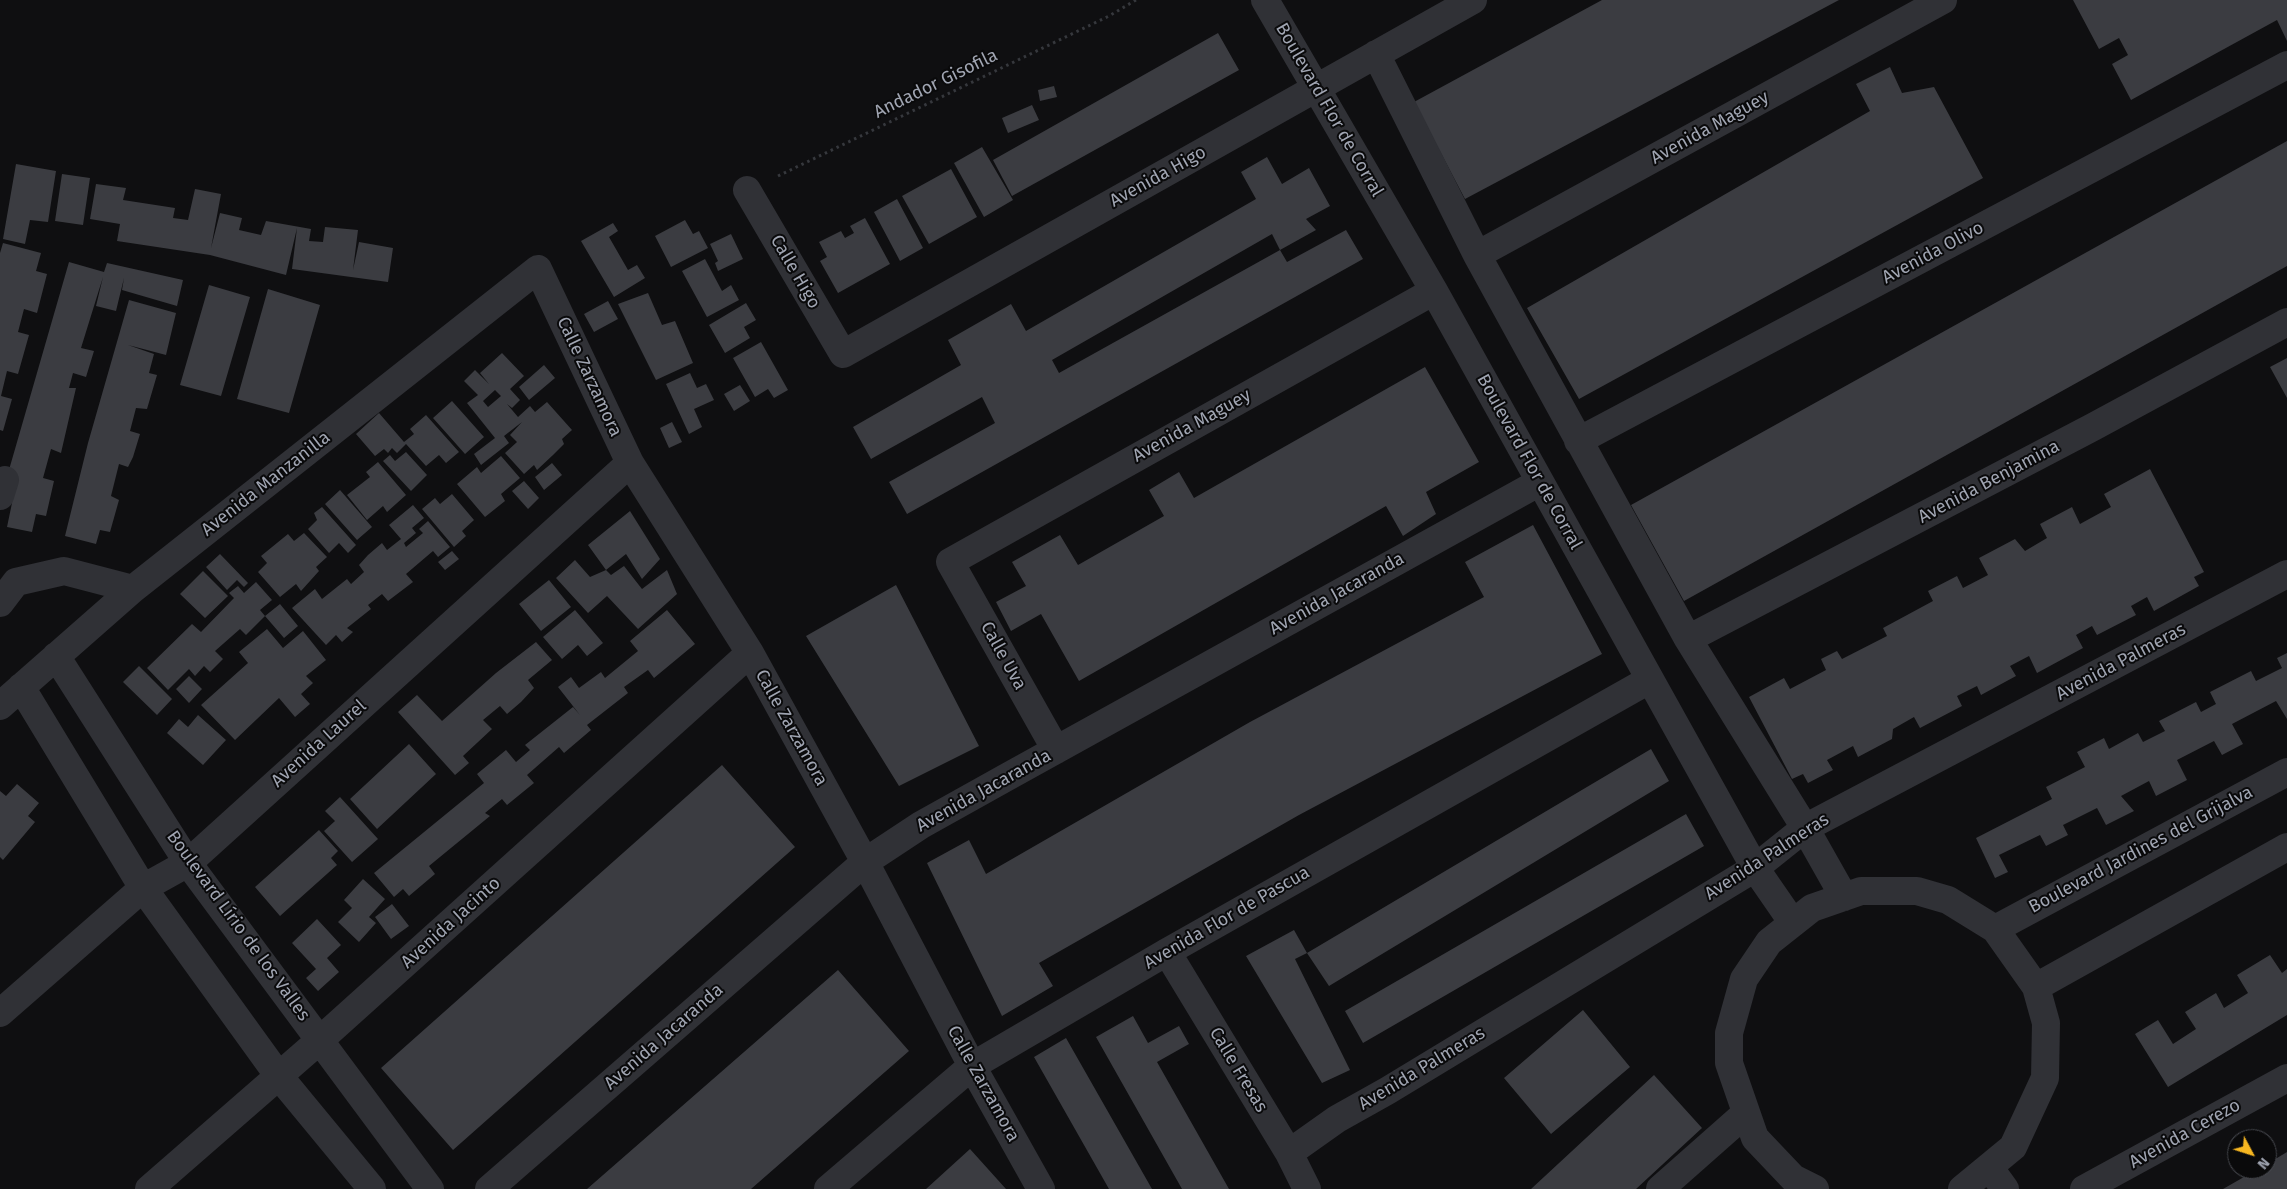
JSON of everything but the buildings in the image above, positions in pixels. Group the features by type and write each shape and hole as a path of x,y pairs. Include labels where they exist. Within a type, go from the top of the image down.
{"street":[{"name":"Boulevard Flor de Corral","path":"1265,0 1434,291 1755,868 1793,924"},
{"name":"Avenida Higo","path":"843,354 1473,0"},
{"name":"Avenida Maguey","path":"1477,255 1943,0"},
{"path":"1376,54 1477,255 1578,441 1688,639 1805,828 1844,897"},
{"name":"Avenida Olivo","path":"1578,441 2287,65"},
{"name":"Calle Higo","path":"748,190 843,354"},
{"name":"Calle Zarzamora","path":"538,269 630,463 750,653 865,862 972,1066 1041,1189"},
{"name":"Avenida Manzanilla","path":"0,706 133,589 538,269"},
{"name":"Avenida Maguey","path":"950,562 1434,291"},
{"name":"Avenida Benjamina","path":"1688,639 2093,427 2287,322"},
{"name":"Avenida Laurel","path":"0,1013 143,888 188,862 630,463"},
{"name":"Avenida Jacaranda","path":"489,1189 865,862 921,825 1540,482"},
{"name":"Calle Uva","path":"950,562 1056,750"},
{"path":"0,603 16,582 64,571 133,589"},
{"name":"Avenida Palmeras","path":"1289,1153 1337,1119 1755,868 1805,828 2287,574"},
{"name":"Avenida Jacinto","path":"149,1189 320,1040 750,653"},
{"name":"Boulevard Lírio de los Valles","path":"56,656 188,862 430,1189"},
{"name":"Avenida Flor de Pascua","path":"828,1189 972,1066 1167,952 1649,680"},
{"path":"21,687 143,888 278,1075 372,1189"},
{"name":"Boulevard Jardines del Grijalva","path":"1995,929 2287,772"},
{"path":"2036,987 2287,847"},
{"path":"1796,1185 1755,1138 1729,1063 1729,1033 1744,979 1768,942 1812,908 1861,891 1917,891 1948,900 1995,929 2036,987 2046,1023 2045,1078 2013,1147 1962,1189"},
{"name":"Calle Fresas","path":"1167,952 1289,1153 1307,1189"},
{"name":"Avenida Cerezo","path":"2084,1189 2287,1078"},
{"path":"1660,1189 1746,1113"},
{"path":"1989,1167 2005,1189"}],"path":[{"name":"Andador Gisofila","path":"748,190 1109,16 1136,0"}]}
